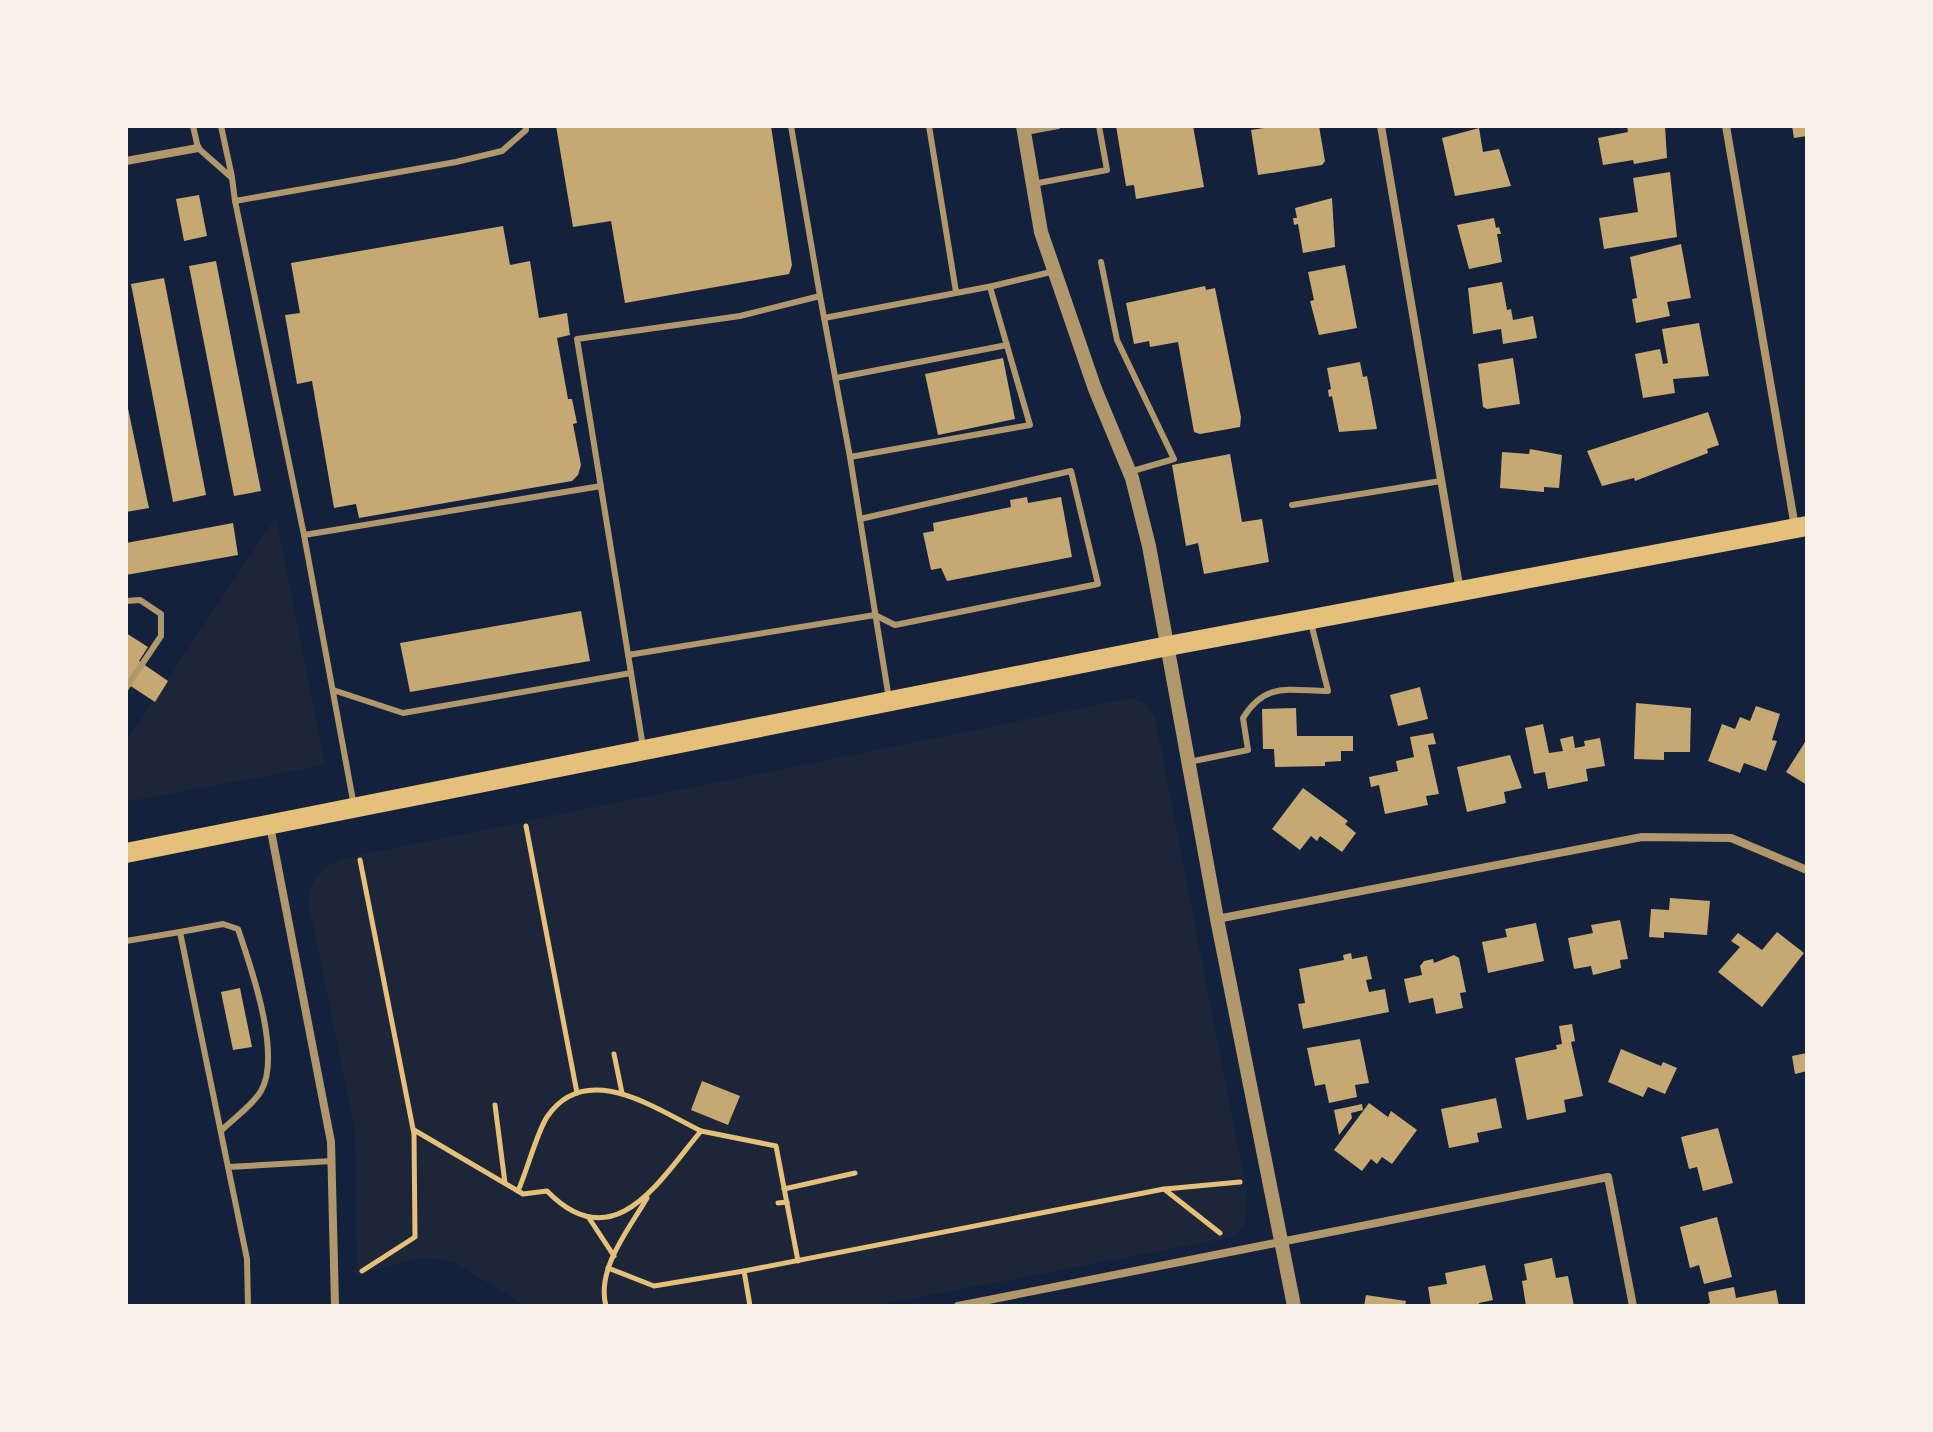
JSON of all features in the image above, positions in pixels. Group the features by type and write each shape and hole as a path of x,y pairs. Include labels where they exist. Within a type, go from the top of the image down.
{"main road":[{"path":"126,853 1168,646 1801,527"}],"street":[{"path":"1381,126 1460,591"},
{"path":"1726,126 1801,527"},
{"path":"1024,129 1041,232 1095,389 1129,472 1149,546 1217,919 1294,1306"},
{"path":"126,161 198,148"},
{"path":"270,826 326,1108 332,1161 335,1306"},
{"path":"1217,919 1642,837 1731,838 1807,870"},
{"path":"958,1306 1608,1177 1633,1306"}],"lane":[{"path":"193,126 198,148 232,178"},
{"path":"221,126 304,535 354,807"},
{"path":"235,201 502,151 526,130 526,126"},
{"path":"791,126 850,457 889,702"},
{"path":"929,126 956,292"},
{"path":"1024,129 1058,126"},
{"path":"1033,184 1107,170 1099,126"},
{"path":"1101,262 1117,340 1174,459 1129,472"},
{"path":"824,318 990,287 1055,271"},
{"path":"850,457 1030,425 990,287"},
{"path":"643,751 577,339 740,316 820,296"},
{"path":"836,378 1007,345"},
{"path":"628,655 875,615 895,625 1098,584 1071,471 860,519"},
{"path":"1292,505 1441,481"},
{"path":"304,535 601,486"},
{"path":"126,601 140,600 161,614 161,636 126,688"},
{"path":"1189,762 1248,750 1243,718 1253,701 1268,691 1328,691 1310,619"},
{"path":"333,690 403,713 631,673"},
{"path":"126,941 223,924 238,929 271,1064 261,1092 222,1130"},
{"path":"180,932 210,1092 222,1130 247,1259 248,1306"},
{"path":"228,1167 332,1161"}],"path":[{"path":"526,826 577,1093"},
{"path":"360,860 414,1130 415,1237 362,1271"},
{"path":"614,1054 622,1093"},
{"path":"518,1191 547,1117 557,1105 577,1093 599,1089 622,1093 701,1131 776,1146 798,1261"},
{"path":"495,1105 505,1184"},
{"path":"414,1130 518,1191 547,1191 572,1212 588,1217 622,1214 634,1208 701,1131"},
{"path":"784,1189 855,1173"},
{"path":"608,1268 654,1286 1164,1189 1240,1182"},
{"path":"606,1306 603,1294 608,1268 653,1189"},
{"path":"1164,1189 1217,1234 1231,1232"},
{"path":"778,1203 787,1202"},
{"path":"588,1217 614,1256"},
{"path":"744,1271 750,1306"}],"shaded area":[{"path":"276,517 325,765 126,802 126,742"},
{"path":"1132,698 1147,704 1155,718 1247,1194 1246,1222 1233,1237 873,1306 527,1306 453,1262 424,1257 357,1275 355,1131 309,905 313,883 326,868 340,859"}],"building":[{"path":"556,126 771,126 792,265 789,274 625,303 611,221 573,227"},
{"path":"1116,126 1193,126 1204,187 1136,199 1134,185 1126,186"},
{"path":"1277,126 1319,126 1325,161 1322,165 1258,175 1251,130"},
{"path":"1627,126 1665,126 1667,158 1603,165 1598,138 1628,132"},
{"path":"1792,126 1807,126 1807,136 1794,138"},
{"path":"1479,128 1483,152 1499,149 1511,186 1455,196 1442,138"},
{"path":"1670,172 1677,237 1604,249 1599,218 1638,212 1633,178"},
{"path":"199,195 207,236 184,241 176,199"},
{"path":"1332,198 1335,247 1303,253 1298,224 1294,225 1293,218 1297,218 1295,208"},
{"path":"1494,218 1501,234 1497,234 1502,262 1469,269 1457,225"},
{"path":"503,226 510,265 530,261 539,318 567,313 570,335 557,338 568,399 572,399 577,423 573,424 581,465 578,475 572,481 359,518 356,504 334,508 312,381 297,384 285,315 300,313 291,263"},
{"path":"1681,244 1691,298 1667,302 1670,316 1636,323 1632,299 1637,298 1630,257"},
{"path":"216,261 261,491 234,496 189,266"},
{"path":"1345,265 1357,328 1319,335 1310,301 1314,300 1308,272"},
{"path":"164,278 206,495 173,502 131,284"},
{"path":"1502,282 1507,310 1511,309 1513,320 1533,316 1537,338 1503,344 1501,329 1473,334 1468,288"},
{"path":"1205,286 1206,290 1215,288 1241,417 1240,427 1200,434 1194,432 1178,342 1150,347 1149,341 1134,344 1126,303"},
{"path":"1699,323 1709,376 1673,379 1675,393 1643,398 1635,354 1660,349 1663,364 1668,363 1662,329"},
{"path":"1003,358 1015,419 938,435 925,374"},
{"path":"1513,358 1520,404 1483,407 1478,364"},
{"path":"1360,362 1363,377 1367,376 1377,429 1339,432 1332,396 1329,397 1328,390 1331,389 1327,368"},
{"path":"126,399 149,508 126,512"},
{"path":"1708,412 1719,445 1707,449 1708,453 1635,481 1634,478 1602,486 1587,451"},
{"path":"1530,449 1562,455 1559,488 1544,487 1544,492 1500,488 1502,452 1529,454"},
{"path":"1230,454 1242,522 1262,519 1269,562 1204,574 1198,543 1186,546 1172,465"},
{"path":"1027,497 1028,503 1061,497 1072,557 947,581 941,568 931,570 923,533 934,531 933,523 1011,507 1010,500"},
{"path":"233,523 238,555 126,575 126,543"},
{"path":"581,611 590,661 410,692 400,643"},
{"path":"126,633 148,647 139,661 168,681 155,702 126,683"},
{"path":"1420,687 1428,719 1398,726 1390,695"},
{"path":"1636,703 1691,708 1690,752 1664,752 1664,760 1634,759"},
{"path":"1756,706 1780,714 1772,740 1777,741 1766,771 1744,763 1740,773 1708,761 1722,724 1735,729 1740,717 1750,721"},
{"path":"1296,708 1297,736 1353,736 1353,751 1341,751 1341,761 1325,762 1325,766 1275,767 1274,749 1263,749 1262,709"},
{"path":"1543,724 1549,753 1563,751 1560,739 1573,736 1575,748 1585,746 1584,741 1600,738 1605,766 1586,769 1588,781 1548,789 1545,772 1534,774 1525,728"},
{"path":"1433,733 1436,744 1428,745 1439,794 1426,796 1428,805 1385,814 1379,785 1371,787 1369,777 1398,771 1396,761 1414,757 1410,737"},
{"path":"1807,739 1807,785 1786,772"},
{"path":"1510,755 1522,788 1504,792 1506,803 1467,812 1457,767"},
{"path":"1303,788 1348,821 1345,824 1356,833 1342,852 1320,836 1317,841 1311,836 1300,850 1272,829"},
{"path":"1670,898 1710,901 1707,935 1664,932 1664,938 1649,937 1651,909 1669,910"},
{"path":"1620,920 1628,959 1620,960 1621,968 1593,975 1591,966 1574,969 1568,938 1593,933 1591,925"},
{"path":"1536,923 1544,961 1488,973 1482,942 1507,937 1505,929"},
{"path":"1777,932 1804,953 1762,1007 1718,972 1740,947 1731,941 1738,933 1762,950"},
{"path":"1351,953 1352,959 1367,956 1372,979 1366,980 1369,992 1385,989 1389,1012 1303,1029 1298,1004 1305,1003 1299,969 1344,960 1343,955"},
{"path":"1454,955 1459,958 1466,992 1460,993 1463,1008 1436,1014 1433,998 1409,1003 1404,979 1422,975 1420,966 1424,961 1433,959 1434,963"},
{"path":"240,988 252,1047 233,1050 221,992"},
{"path":"1572,1024 1575,1041 1571,1042 1583,1096 1564,1100 1566,1112 1527,1120 1515,1058 1557,1049 1556,1045 1562,1044 1559,1026"},
{"path":"1360,1039 1369,1083 1355,1085 1357,1097 1329,1103 1325,1084 1315,1086 1307,1048"},
{"path":"1621,1049 1661,1066 1663,1062 1677,1068 1665,1094 1648,1087 1643,1097 1608,1082"},
{"path":"1807,1053 1807,1071 1795,1074 1792,1056"},
{"path":"702,1081 740,1096 728,1125 691,1110"},
{"path":"1496,1098 1502,1128 1477,1133 1479,1142 1449,1148 1441,1109"},
{"path":"1369,1103 1388,1117 1391,1111 1417,1130 1392,1164 1382,1157 1377,1164 1371,1159 1362,1171 1334,1150"},
{"path":"1362,1104 1363,1110 1351,1113 1352,1118 1339,1135 1334,1110"},
{"path":"1718,1128 1733,1183 1703,1191 1697,1167 1689,1169 1681,1137"},
{"path":"1717,1217 1732,1277 1704,1284 1699,1265 1690,1268 1680,1227"},
{"path":"1552,1258 1556,1278 1568,1276 1574,1306 1526,1306 1522,1281 1527,1280 1524,1264"},
{"path":"1485,1265 1493,1300 1479,1303 1479,1306 1431,1306 1428,1287 1447,1284 1445,1273"},
{"path":"1734,1287 1736,1298 1776,1290 1779,1306 1703,1306 1710,1303 1708,1292"},
{"path":"1366,1295 1406,1301 1405,1306 1364,1306"}]}
